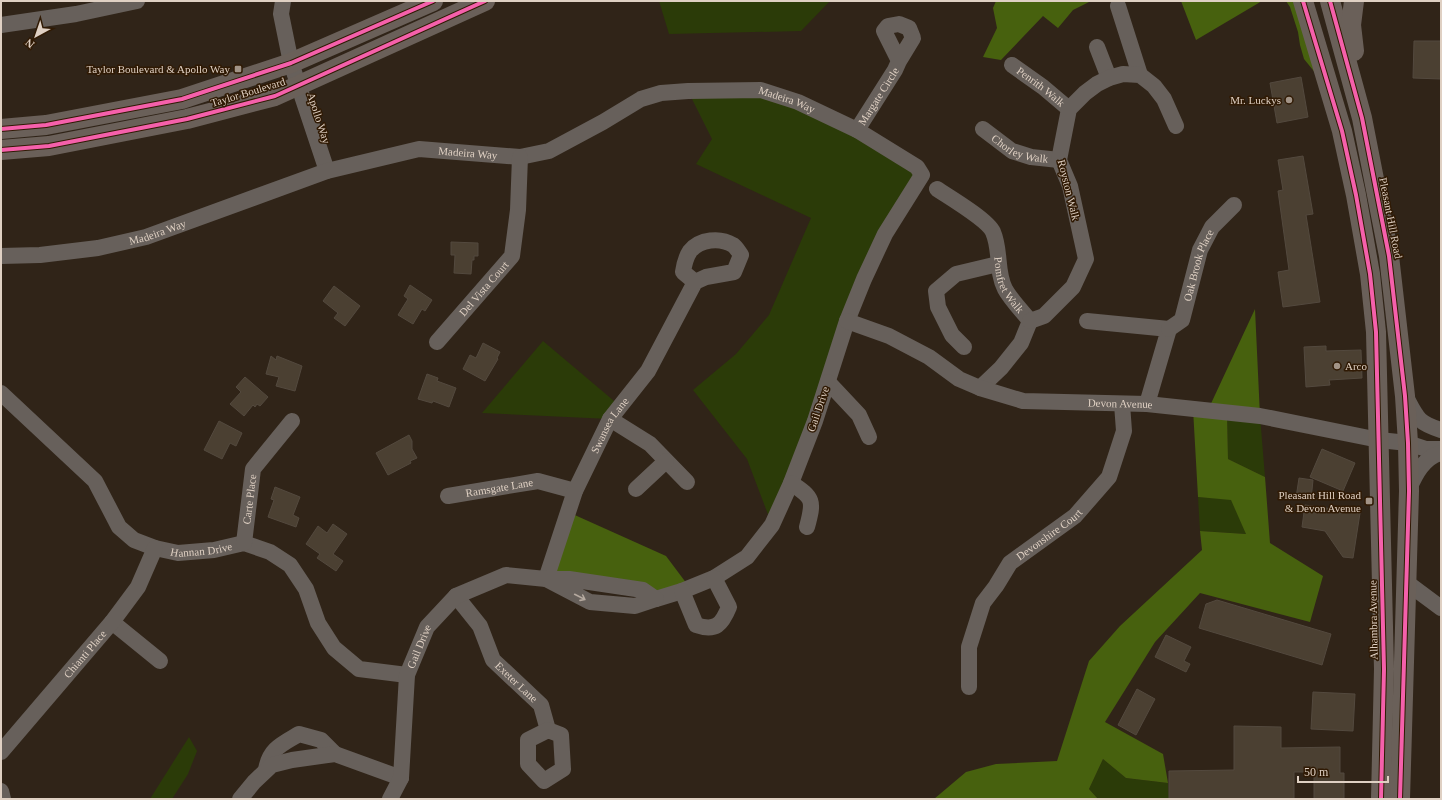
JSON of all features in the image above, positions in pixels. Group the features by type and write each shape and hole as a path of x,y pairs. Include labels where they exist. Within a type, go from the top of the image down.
{"main road":[{"name":"Taylor Boulevard","path":"1,129 46,125 182,99 291,63 433,1"},
{"name":"Taylor Boulevard","path":"1,150 49,146 187,119 275,96 485,1"},
{"path":"1303,1 1342,131 1356,195 1370,274 1376,332 1379,440"},
{"name":"Pleasant Hill Road","path":"1330,1 1362,118 1389,256 1405,396 1408,443"},
{"path":"1354,1 1351,25 1362,118"},
{"name":"Alhambra Avenue","path":"1379,440 1384,669 1382,799"},
{"path":"1400,799 1408,443"}],"street":[{"path":"1,25 76,14 137,1"},
{"name":"Apollo Way","path":"283,1 281,14 291,63 327,171"},
{"path":"1118,6 1140,75 1154,86 1176,126"},
{"path":"1097,47 1108,78"},
{"name":"Margate Circle","path":"857,130 895,70 899,61"},
{"name":"Penrith Walk","path":"1012,65 1043,87 1069,109"},
{"path":"1069,109 1085,93 1108,78 1123,74 1140,75"},
{"name":"Madeira Way","path":"1,256 40,255 98,248 146,237 327,171 419,149 520,158 550,151 603,122 640,99 661,93 761,90 798,102 857,130 917,167"},
{"name":"Royston Walk","path":"1030,321 1044,316 1073,287 1086,259 1070,186 1060,160 1069,109"},
{"name":"Chorley Walk","path":"983,129 1012,151 1031,157 1060,160"},
{"name":"Del Vista Court","path":"438,342 512,256 518,210 520,158"},
{"name":"Gail Drive","path":"390,799 401,778 407,675 427,627 456,596 506,575 546,579 590,602 635,606 682,591 714,578 748,557 772,524 791,483 815,421 847,321 885,234 922,175 917,167"},
{"name":"Pomfret Walk","path":"937,189 977,217 993,231 998,254 998,264 1005,289 1030,321 1021,343 1001,368 980,388"},
{"name":"Oak Brook Place","path":"1169,329 1182,320 1200,250 1212,227 1234,205"},
{"path":"964,347 952,335 938,307 936,291 956,274 998,264"},
{"name":"Swansea Lane","path":"546,579 575,491 610,419 648,371 695,282"},
{"name":"Devon Avenue","path":"847,321 889,336 929,357 959,379 980,388 1023,401 1147,404 1260,416 1379,440 1408,443 1426,449 1441,449"},
{"path":"1087,321 1169,329 1147,404"},
{"path":"828,382 859,415 869,437"},
{"name":"Hannan Drive","path":"1,393 95,481 119,527 134,540 155,548 178,553 214,550 244,543 270,552 290,565 306,589 318,623 334,648 359,669 407,675"},
{"path":"1405,396 1417,418 1427,426 1441,430"},
{"name":"Devonshire Court","path":"969,687 969,647 983,603 996,586 1010,563 1075,516 1109,477 1124,431 1122,404"},
{"path":"610,419 650,444 687,482"},
{"name":"Carte Place","path":"244,543 253,469 292,420"},
{"name":"Devon Avenue","path":"1408,443 1426,435 1441,435"},
{"path":"1408,491 1416,474 1424,463 1441,453"},
{"path":"636,489 666,461"},
{"name":"Ramsgate Lane","path":"448,496 538,481 575,491"},
{"path":"791,483 807,494 812,507 807,527"},
{"name":"Chianti Place","path":"1,752 112,622 138,587 155,548"},
{"path":"682,591 696,625 704,627 718,625 724,619 729,607 714,578"},
{"path":"1406,582 1441,608"},
{"name":"Exeter Lane","path":"456,596 480,626 494,660 541,705 548,730"},
{"path":"112,622 160,661"},
{"path":"266,770 267,762 275,748 299,734 321,740 335,754 401,778"},
{"path":"240,799 254,782 272,765 335,754"},
{"path":"1,791 3,799"}],"green space":[{"path":"659,1 830,1 801,31 669,34"},
{"path":"996,1 1091,1 1073,10 1058,28 1043,16 1001,60 983,57 997,28 993,8"},
{"path":"1181,1 1262,1 1196,40"},
{"path":"1286,1 1303,1 1330,91 1304,59 1298,32 1290,7"},
{"path":"761,90 917,167 885,234 772,525 747,459 693,390 736,354 769,315 811,218 696,164 712,139 688,91"},
{"path":"1255,309 1260,416 1227,413 1228,459 1265,477 1270,543 1323,576 1310,622 1200,593 1155,642 1105,722 1163,754 1168,783 1126,778 1103,759 1089,789 1098,799 934,799 966,772 996,764 1057,761 1089,661 1120,626 1202,550 1200,531 1246,534 1231,500 1198,497 1193,409 1208,410"},
{"path":"543,341 620,406 610,419 482,413"},
{"path":"1227,412 1260,416 1265,477 1228,459"},
{"path":"1198,497 1231,499 1247,534 1200,531"},
{"path":"568,512 666,556 690,588 656,599 546,579"},
{"path":"189,737 197,751 188,774 172,799 150,799"},
{"path":"1103,759 1126,778 1168,783 1169,799 1098,799 1089,789"}],"building":[{"path":"1414,41 1441,41 1441,79 1413,78"},
{"name":"Mr. Luckys","path":"1301,77 1308,117 1277,123 1270,83"},
{"path":"1303,156 1313,214 1306,215 1320,302 1283,307 1278,272 1289,270 1278,191 1283,190 1278,160"},
{"path":"451,242 478,243 478,256 474,256 474,260 472,260 471,274 454,273 455,255 451,255"},
{"path":"410,285 432,300 425,311 422,309 413,324 398,315 408,299 404,296"},
{"path":"334,286 360,306 345,326 334,318 338,313 323,301"},
{"path":"483,343 500,352 497,358 498,359 485,381 463,369 470,355 476,358"},
{"path":"1326,346 1326,351 1361,350 1362,378 1329,380 1330,385 1306,387 1304,347"},
{"path":"271,356 276,360 277,356 302,366 295,391 276,386 279,377 266,374"},
{"path":"427,374 438,378 437,381 456,388 449,407 433,401 432,403 418,399"},
{"path":"245,377 268,397 260,406 257,404 255,407 253,405 244,416 230,404 241,392 236,387"},
{"path":"219,421 242,433 236,446 230,443 222,459 204,450"},
{"path":"409,435 412,441 412,449 417,458 410,461 411,463 388,475 376,453"},
{"path":"1322,449 1355,463 1343,491 1310,477"},
{"path":"1299,478 1313,480 1311,500 1296,498"},
{"path":"275,487 300,497 293,515 299,518 296,527 268,517 274,500 271,499"},
{"path":"1305,505 1360,513 1353,558 1343,557 1325,531 1302,527"},
{"path":"333,524 347,534 333,554 343,561 336,571 317,558 320,554 306,544 318,526 327,533"},
{"path":"1217,600 1331,634 1322,665 1199,628 1206,604"},
{"path":"1166,635 1191,647 1184,661 1190,664 1186,672 1155,657"},
{"path":"1137,689 1155,699 1136,735 1118,725"},
{"path":"1313,692 1355,694 1353,731 1311,729"},
{"path":"1234,726 1281,727 1281,748 1340,747 1340,773 1344,773 1344,799 1314,799 1314,772 1294,772 1294,799 1169,799 1169,771 1234,770"}],"cycle path":[{"path":"1,129 46,125 182,99 291,63 433,1"},
{"path":"1,150 49,146 187,119 275,96 485,1"},
{"path":"1303,1 1342,131 1356,195 1370,274 1376,332 1384,669 1381,799"},
{"path":"1330,1 1362,118 1389,256 1405,396 1409,491 1400,799"}],"place":[{"name":"Taylor Boulevard & Apollo Way","path":"238,69"},
{"name":"Mr. Luckys","path":"1289,100"},
{"name":"Arco","path":"1337,366"},
{"name":"Pleasant Hill Road & Devon Avenue","path":"1369,501"}]}
